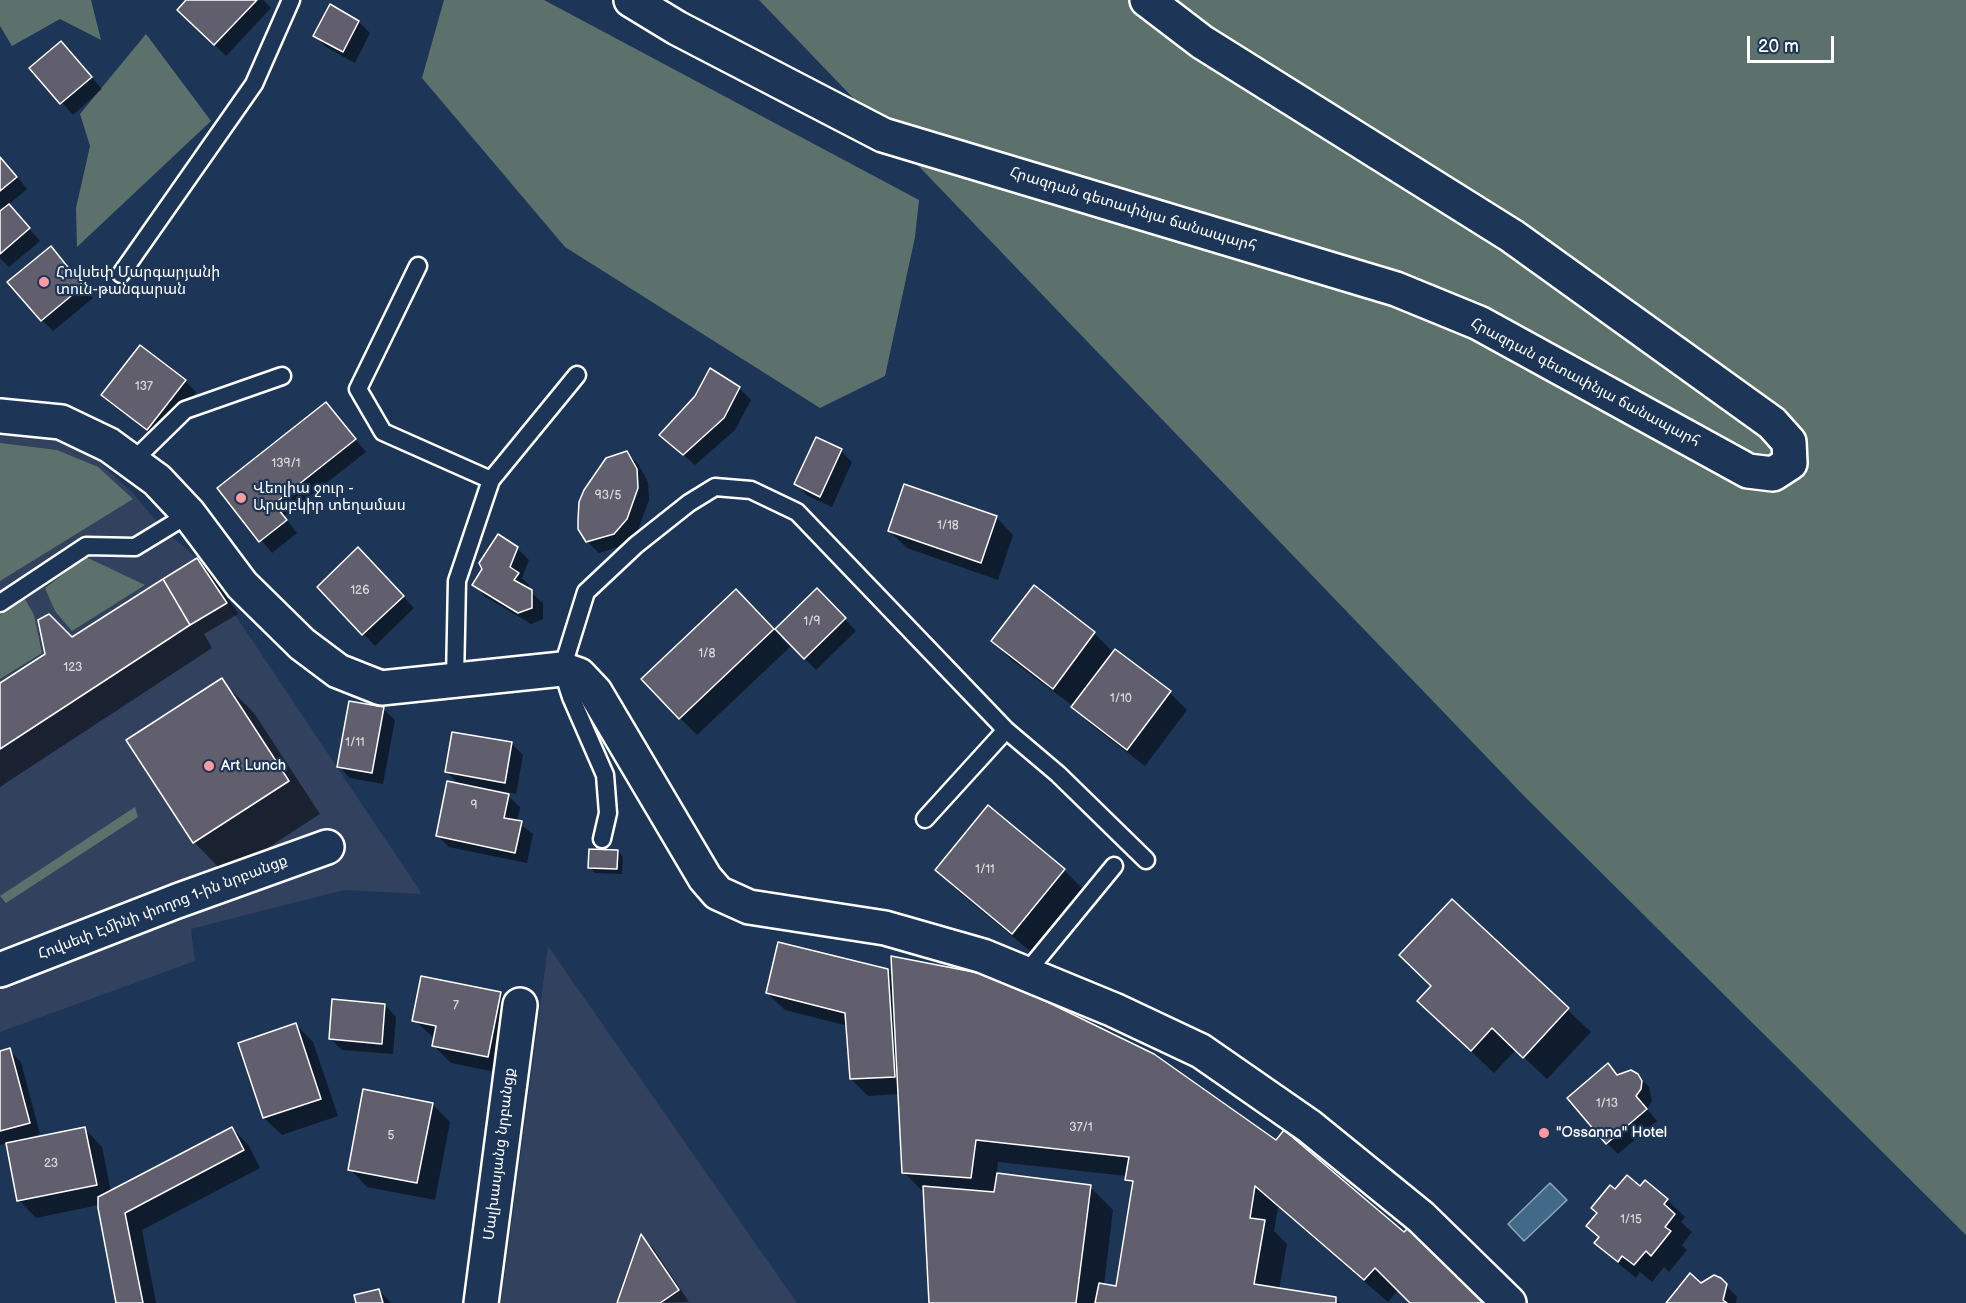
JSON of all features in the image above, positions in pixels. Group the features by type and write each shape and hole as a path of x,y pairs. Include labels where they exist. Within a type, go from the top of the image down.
{"street":[{"name":"Հրազդան գետափնյա ճանապարհ","path":"631,0 677,28 883,135 1396,289 1479,323 1748,471 1773,474 1790,463 1789,442 1772,423 1512,236 1202,42 1147,0"},
{"path":"0,416 22,416 61,422 109,445 157,480 189,514 242,585 302,644 338,671 381,688 562,669 579,675 595,692 699,868 718,893 749,907 885,928 983,956 1114,1010 1201,1051 1309,1126 1421,1217 1509,1303"},
{"name":"Հովսեփ Էմինի փողոց 1-ին նրբանցք","path":"0,970 177,901 327,847"},
{"name":"Մալխասյանց նրբանցք","path":"481,1303 520,1005"}],"lane":[{"path":"121,274 254,84 291,0"},
{"path":"418,266 358,389 383,432 491,480"},
{"path":"455,680 457,581 491,480 577,375"},
{"path":"132,462 185,410 282,376"},
{"path":"602,839 608,813 605,775 571,697 562,669 586,592 636,545 715,487 751,490 797,512 1006,730 1058,774 1146,860"},
{"path":"0,603 86,546 135,547 189,514"},
{"path":"925,819 1006,730"},
{"path":"1026,973 1114,866"}],"shaded area":[{"path":"0,432 45,433 98,461 133,493 163,529 197,558 422,894 344,890 191,929 195,961 0,1032"},
{"path":"548,946 797,1303 501,1303"},
{"path":"1550,1183 1567,1200 1524,1241 1508,1224"}],"green space":[{"path":"0,0 91,0 101,40 60,19 12,46 0,26"},
{"path":"444,0 544,0 919,200 915,237 885,376 820,408 565,247 422,78"},
{"path":"759,0 1966,0 1966,1235 1526,798"},
{"path":"146,34 211,121 77,247 76,208 90,146 80,114"},
{"path":"0,443 57,450 98,467 133,499 0,581"},
{"path":"86,557 145,585 72,631 55,611 45,588"},
{"path":"25,599 34,615 42,653 0,679 0,615"},
{"path":"135,807 138,817 6,903 0,896"}],"building":[{"path":"186,0 257,0 214,45 177,10"},
{"path":"330,4 359,21 343,52 313,36"},
{"path":"61,41 92,77 60,104 29,68"},
{"path":"0,157 17,177 0,191"},
{"path":"9,204 30,228 0,254 0,211"},
{"path":"51,246 83,286 41,321 7,282"},
{"path":"140,345 186,380 147,430 101,395"},
{"path":"710,368 740,387 724,418 683,455 659,435 695,396"},
{"path":"326,402 356,439 274,504 287,520 259,542 217,488"},
{"path":"816,437 842,449 820,497 794,484"},
{"path":"627,451 637,469 638,488 627,519 614,534 586,542 578,529 579,502 584,490 606,458"},
{"path":"904,484 997,516 981,563 888,531"},
{"path":"498,534 518,547 510,567 519,573 514,580 532,590 532,608 518,613 472,585 482,569 479,563"},
{"path":"358,547 404,596 362,635 317,587"},
{"path":"197,558 227,603 190,625 163,579"},
{"path":"163,579 190,625 0,749 0,683 45,654 38,620 49,614 72,637"},
{"path":"1034,585 1095,632 1053,689 991,641"},
{"path":"817,588 846,618 804,659 775,629"},
{"path":"736,589 774,629 679,719 641,679"},
{"path":"1115,649 1171,691 1127,750 1071,707"},
{"path":"222,678 289,781 193,843 126,740"},
{"path":"349,701 384,707 372,773 337,767"},
{"path":"452,732 512,742 505,783 445,772"},
{"path":"447,781 509,794 504,818 522,821 515,853 436,836"},
{"path":"988,805 1065,869 1012,934 935,870"},
{"path":"589,849 618,850 617,869 588,868"},
{"path":"1452,899 1569,1008 1523,1058 1492,1028 1471,1051 1417,1001 1431,986 1399,955"},
{"path":"778,942 888,969 895,1077 850,1079 845,1013 766,993"},
{"path":"891,956 994,976 1154,1054 1276,1140 1284,1130 1404,1232 1410,1226 1485,1303 1410,1303 1375,1268 1364,1280 1255,1186 1250,1218 1265,1220 1254,1284 1336,1297 1336,1303 1095,1303 1099,1283 1116,1286 1133,1181 1125,1180 1129,1157 976,1140 971,1178 902,1173"},
{"path":"421,976 501,992 488,1057 432,1046 436,1026 412,1021"},
{"path":"332,999 385,1004 382,1044 329,1039"},
{"path":"296,1023 321,1099 263,1118 238,1043"},
{"path":"10,1048 30,1123 0,1131 0,1051"},
{"path":"1608,1063 1617,1075 1631,1070 1638,1074 1642,1081 1641,1089 1636,1096 1647,1109 1606,1144 1567,1098"},
{"path":"363,1089 433,1103 417,1183 348,1170"},
{"path":"85,1127 97,1185 17,1201 6,1143"},
{"path":"232,1127 244,1150 125,1213 143,1303 116,1303 98,1208 98,1197"},
{"path":"997,1173 1091,1185 1076,1303 929,1303 923,1186 994,1192"},
{"path":"1627,1175 1640,1186 1645,1180 1668,1199 1664,1204 1675,1214 1665,1227 1671,1231 1651,1256 1646,1251 1634,1265 1622,1256 1618,1262 1594,1243 1599,1237 1586,1226 1597,1213 1591,1208 1610,1185 1615,1189"},
{"path":"641,1234 679,1290 660,1303 617,1303"},
{"path":"1690,1273 1701,1283 1714,1275 1721,1278 1727,1284 1723,1300 1727,1303 1666,1303"},
{"path":"379,1289 383,1303 356,1303 354,1295"}],"place":[{"name":"Հովսեփ Մարգարյանի տուն-թանգարան","path":"44,282"},
{"name":"Վեոլիա ջուր - Արաբկիր տեղամաս","path":"241,498"},
{"name":"Art Lunch","path":"209,766"},
{"name":"\"Ossanna\" Hotel","path":"1544,1133"}]}
